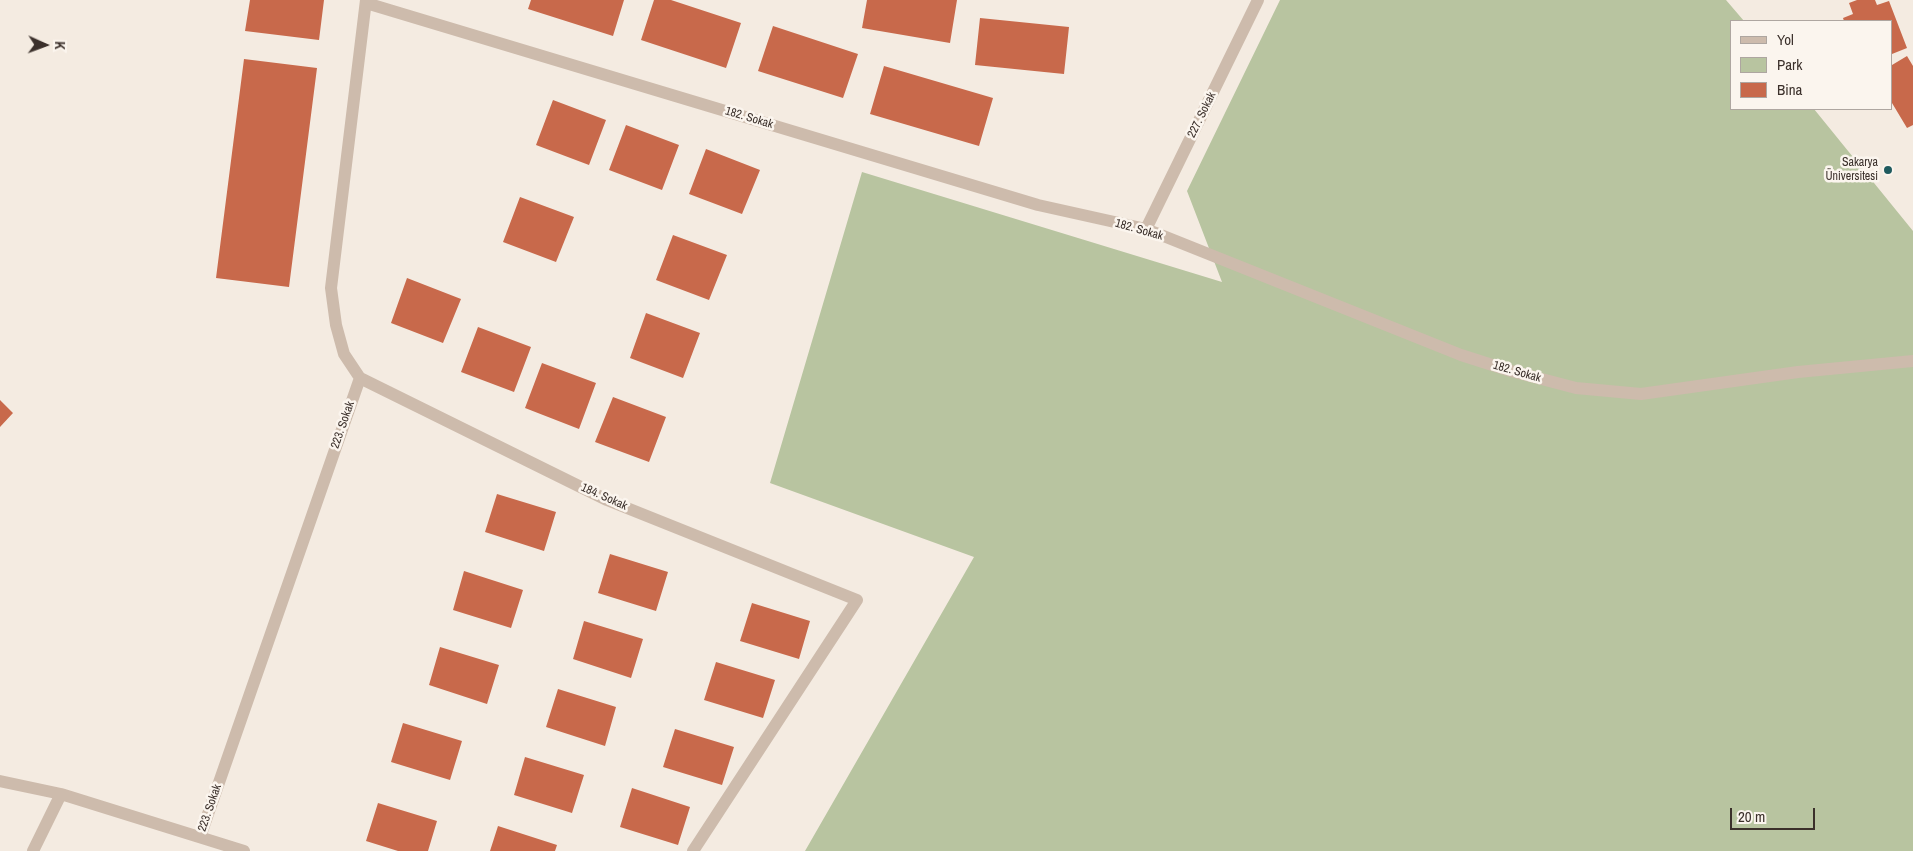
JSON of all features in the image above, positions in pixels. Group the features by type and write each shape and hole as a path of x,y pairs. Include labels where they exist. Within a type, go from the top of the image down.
{"street":[{"name":"227. Sokak","path":"1146,229 1258,0"},
{"name":"182. Sokak","path":"366,1 1038,205 1146,229 1460,355 1576,388 1641,394 1798,372 1913,361"},
{"path":"360,378 344,354 336,325 332,288 366,1"},
{"name":"184. Sokak","path":"360,378 607,500 857,600 693,851"},
{"name":"223. Sokak","path":"200,837 360,378"},
{"path":"0,781 61,794 241,851"},
{"path":"33,851 61,794"}],"green space":[{"path":"1280,0 1726,0 1743,20 1730,20 1730,110 1815,110 1913,231 1913,851 805,851 974,557 770,483 862,172 1222,282 1187,191"}],"building":[{"path":"250,0 324,0 319,40 245,31"},
{"path":"531,0 624,0 613,36 528,9"},
{"path":"654,0 671,0 741,23 726,68 641,40"},
{"path":"867,0 957,0 950,43 862,28"},
{"path":"1857,0 1875,0 1877,5 1889,1 1907,48 1893,54 1893,20 1844,20 1843,18 1853,14 1849,3"},
{"path":"980,18 1069,27 1064,74 975,65"},
{"path":"773,26 858,54 843,98 758,71"},
{"path":"1907,56 1913,66 1913,125 1907,128 1893,105 1893,64"},
{"path":"244,59 317,68 289,287 216,278"},
{"path":"884,66 993,98 979,146 870,114"},
{"path":"553,100 606,120 589,165 536,145"},
{"path":"626,125 679,145 662,190 609,170"},
{"path":"706,149 760,170 742,214 689,194"},
{"path":"520,197 574,217 556,262 503,242"},
{"path":"673,235 727,255 709,300 656,280"},
{"path":"407,278 461,299 443,343 391,323"},
{"path":"646,313 700,333 683,378 630,358"},
{"path":"478,327 531,347 514,392 461,372"},
{"path":"542,363 596,383 579,429 525,408"},
{"path":"613,397 666,417 649,462 595,442"},
{"path":"0,400 13,413 0,427"},
{"path":"497,494 556,512 544,551 485,532"},
{"path":"610,554 668,572 656,611 598,593"},
{"path":"464,571 523,590 511,628 453,610"},
{"path":"752,603 810,621 799,659 740,641"},
{"path":"584,621 643,639 631,678 573,659"},
{"path":"440,647 499,665 487,704 429,685"},
{"path":"716,662 775,680 763,718 704,700"},
{"path":"558,689 616,707 605,746 546,727"},
{"path":"403,723 462,741 450,780 391,762"},
{"path":"675,729 734,747 722,785 663,767"},
{"path":"525,757 584,775 572,813 514,795"},
{"path":"632,788 690,807 678,845 620,827"},
{"path":"378,803 437,821 428,851 398,851 366,841"},
{"path":"498,826 557,845 555,851 490,851"}],"place":[{"name":"Sakarya Üniversitesi","path":"1888,170"}]}
